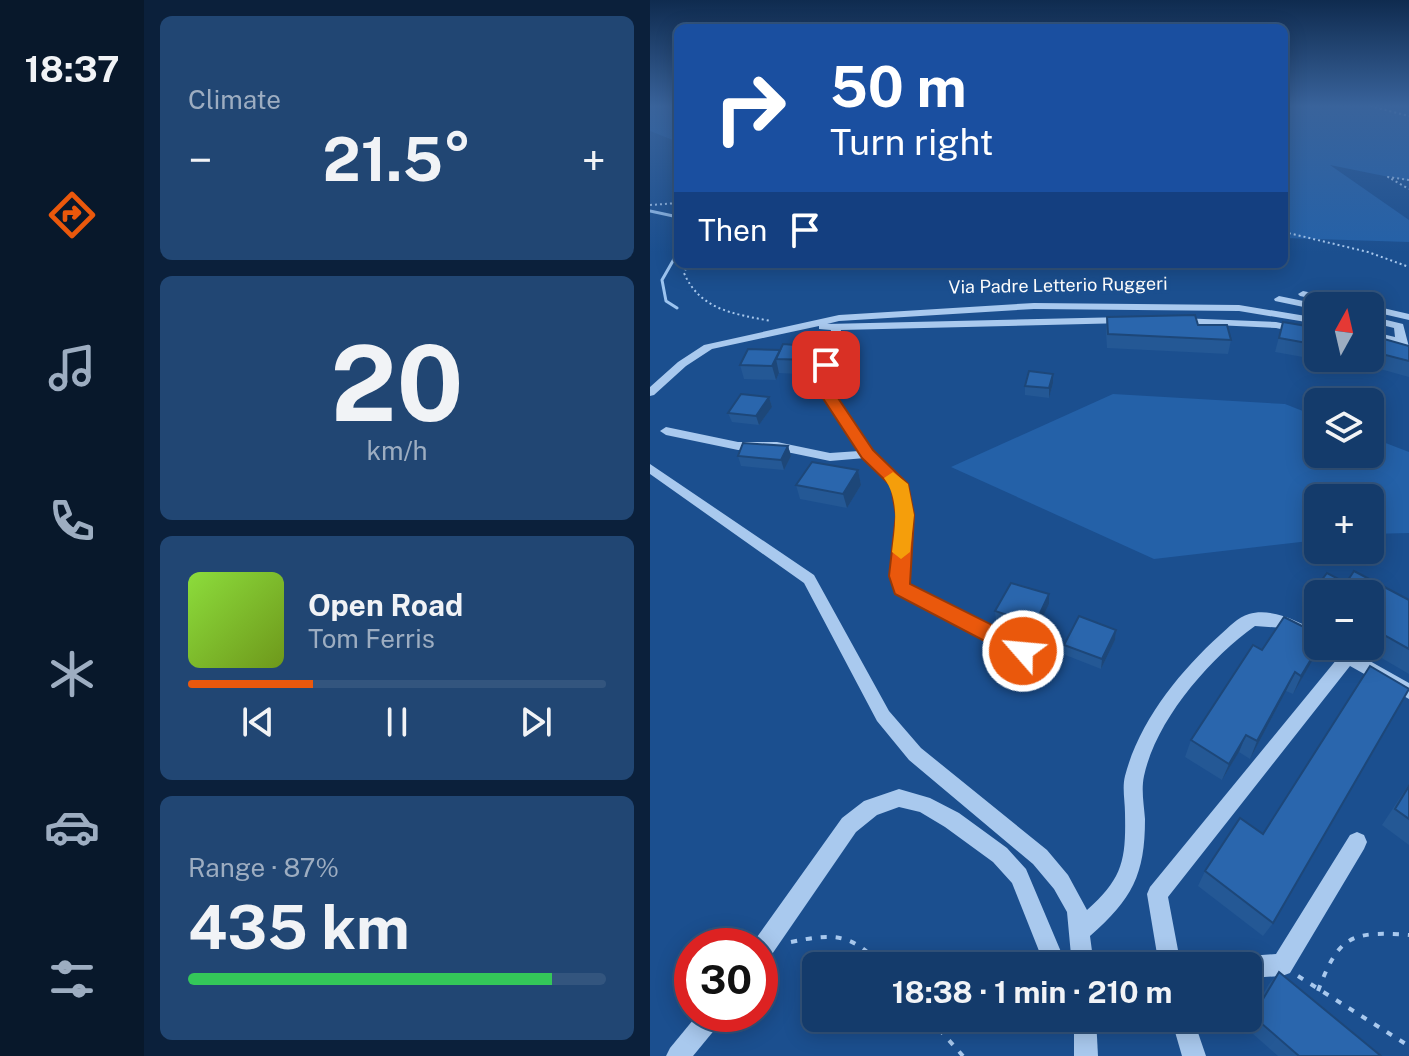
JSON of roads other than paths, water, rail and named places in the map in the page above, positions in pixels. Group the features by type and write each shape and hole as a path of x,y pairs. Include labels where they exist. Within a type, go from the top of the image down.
{"street":[{"path":"1279,299 1304,304"},
{"path":"1184,307 1187,321"},
{"name":"Via Padre Letterio Ruggeri","path":"650,393 682,364 708,347 798,326 862,316 984,308 1184,307 1249,309 1304,319"},
{"path":"984,308 986,323"},
{"path":"1384,311 1409,317"},
{"name":"Via Padre Letterio Ruggeri","path":"798,326 836,328 1143,320"},
{"name":"Via Padre Letterio Ruggeri","path":"1172,321 1276,325 1304,331"},
{"path":"1384,322 1399,326 1405,343"},
{"path":"836,328 837,349 826,365 820,383 868,454 899,484 905,515 898,576 902,589 1023,651"},
{"path":"1384,338 1405,343"},
{"path":"1384,351 1409,357"},
{"path":"666,431 738,446 777,446 830,457 868,454"},
{"path":"650,468 809,579 883,716 915,754 1050,868 1077,910 1082,952"},
{"path":"1081,930 1125,887 1134,855 1133,781 1155,723 1226,638 1252,619 1287,622 1304,632"},
{"path":"1167,952 1157,894 1346,660"},
{"path":"1353,660 1409,692"},
{"path":"776,928 849,825 871,808 899,798 923,804 952,820 1000,855 1019,876 1050,952"},
{"path":"1262,966 1282,965 1357,842"},
{"path":"678,1056 698,1032"},
{"path":"1186,1032 1194,1056"}],"waterway":[{"path":"650,211 674,216"},
{"path":"674,259 662,280 666,301 677,308"}]}
